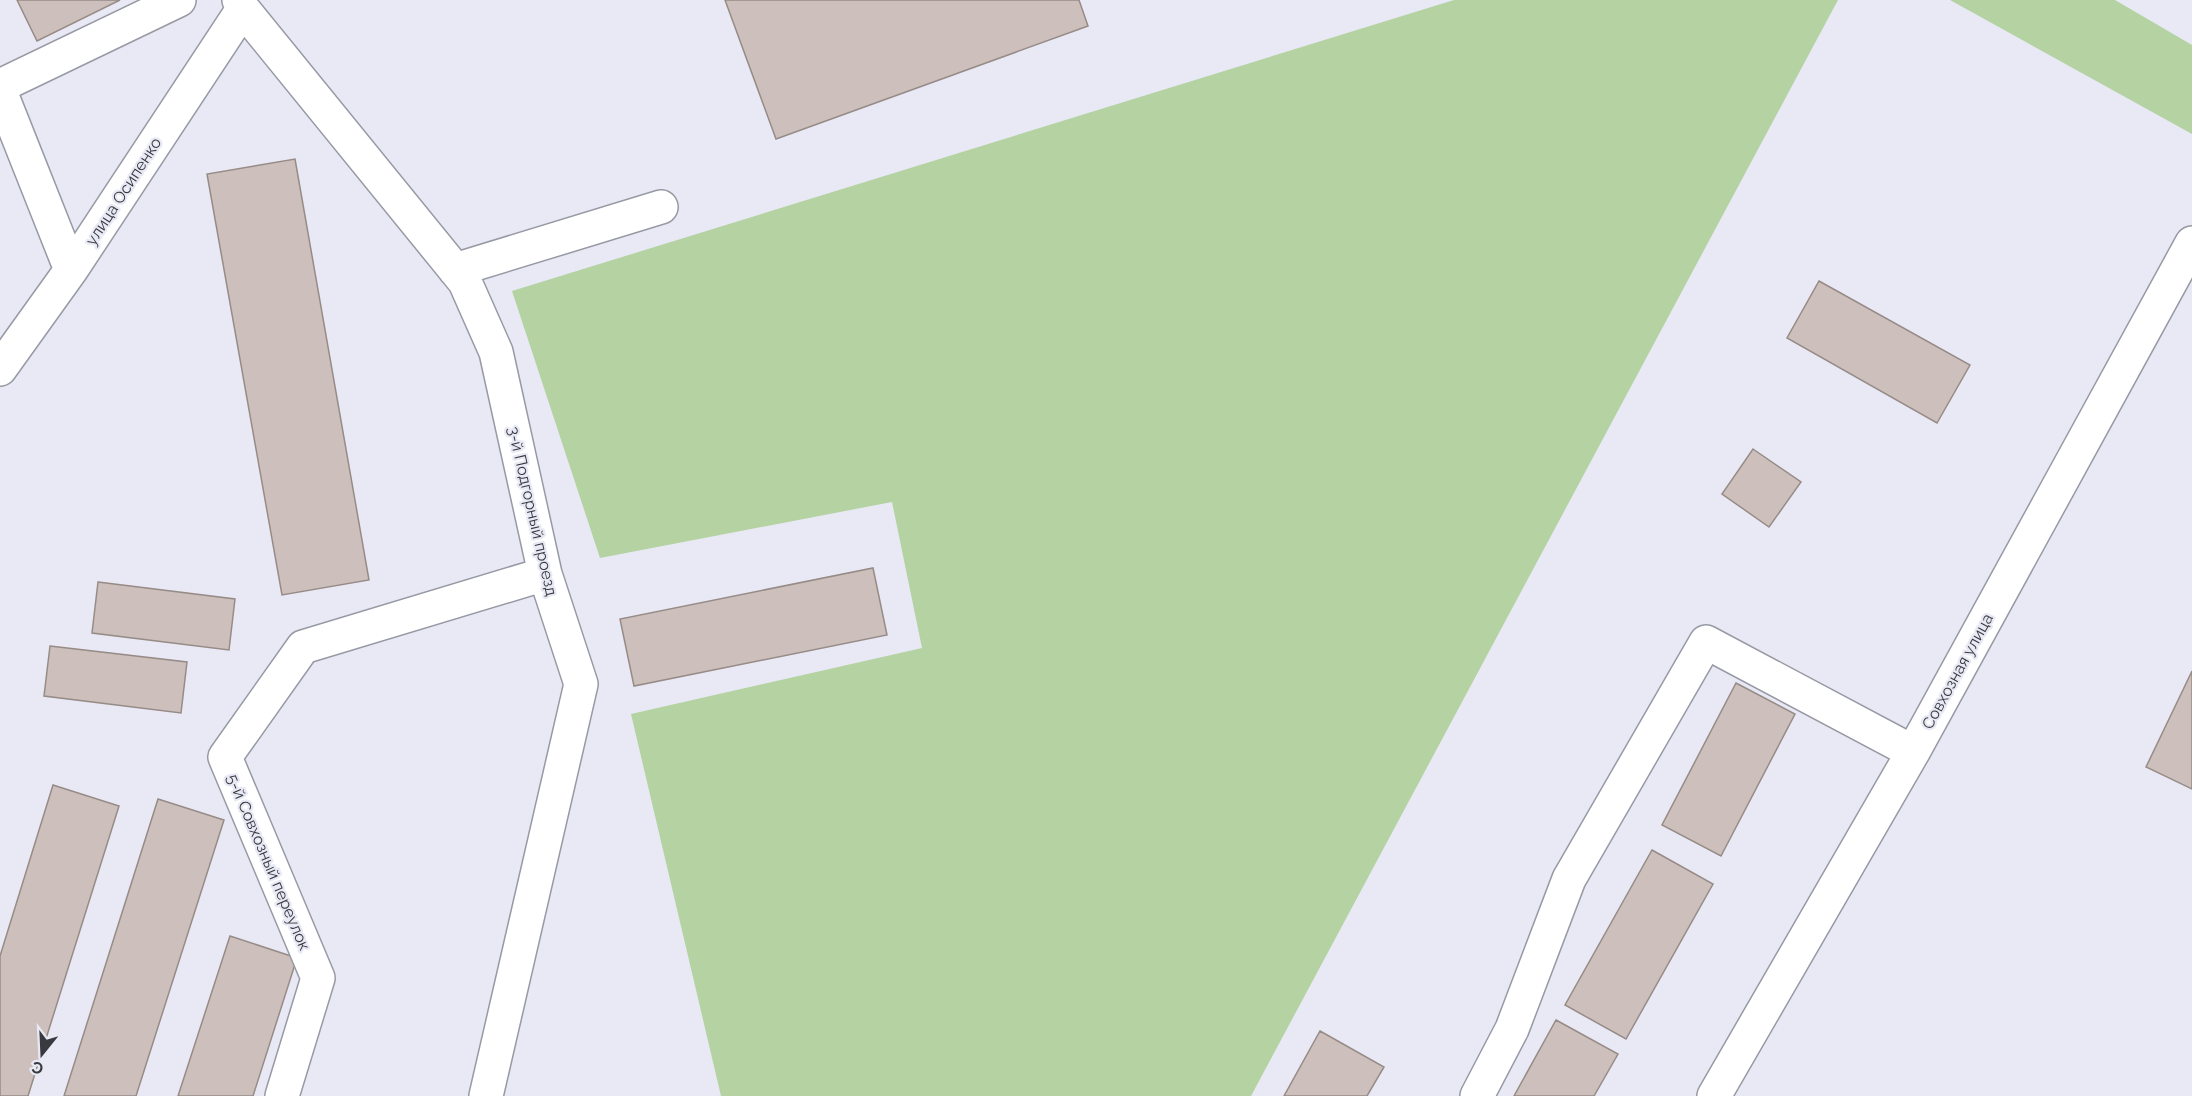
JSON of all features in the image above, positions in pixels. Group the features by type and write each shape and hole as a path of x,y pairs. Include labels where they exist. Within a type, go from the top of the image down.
{"street":[{"path":"0,86 179,0"},
{"name":"3-й Подгорный проезд","path":"241,5 465,282 496,352 544,574 581,684 486,1096"},
{"name":"улица Осипенко","path":"0,369 71,270 241,5"},
{"path":"0,91 71,270"},
{"path":"455,270 661,207"},
{"name":"Совхозная улица","path":"1714,1096 1913,752 2192,243"},
{"name":"5-й Совхозный переулок","path":"282,1096 318,978 225,756 303,647 544,574"},
{"path":"1478,1096 1512,1029 1569,879 1706,642 1913,752"}],"green space":[{"path":"1454,0 1838,0 1251,1096 721,1096 631,714 922,648 892,502 600,558 512,291"},
{"path":"1950,0 2115,0 2192,45 2192,134"}],"building":[{"path":"17,0 120,0 37,41"},
{"path":"725,0 1079,0 1088,26 776,139"},
{"path":"295,159 369,580 282,595 207,174"},
{"path":"1819,281 1970,365 1937,423 1787,338"},
{"path":"1753,449 1801,482 1769,527 1722,494"},
{"path":"873,568 887,635 634,686 620,619"},
{"path":"98,582 235,599 229,650 92,633"},
{"path":"50,646 187,662 181,713 44,696"},
{"path":"2192,671 2192,789 2146,767"},
{"path":"1736,683 1795,714 1721,856 1662,825"},
{"path":"53,785 119,806 28,1096 0,1096 0,956"},
{"path":"158,799 224,820 136,1096 64,1096"},
{"path":"1652,850 1713,884 1626,1039 1565,1005"},
{"path":"230,936 297,958 253,1096 178,1096"},
{"path":"1556,1020 1618,1054 1594,1096 1514,1096"},
{"path":"1320,1031 1384,1067 1367,1096 1284,1096"}]}
